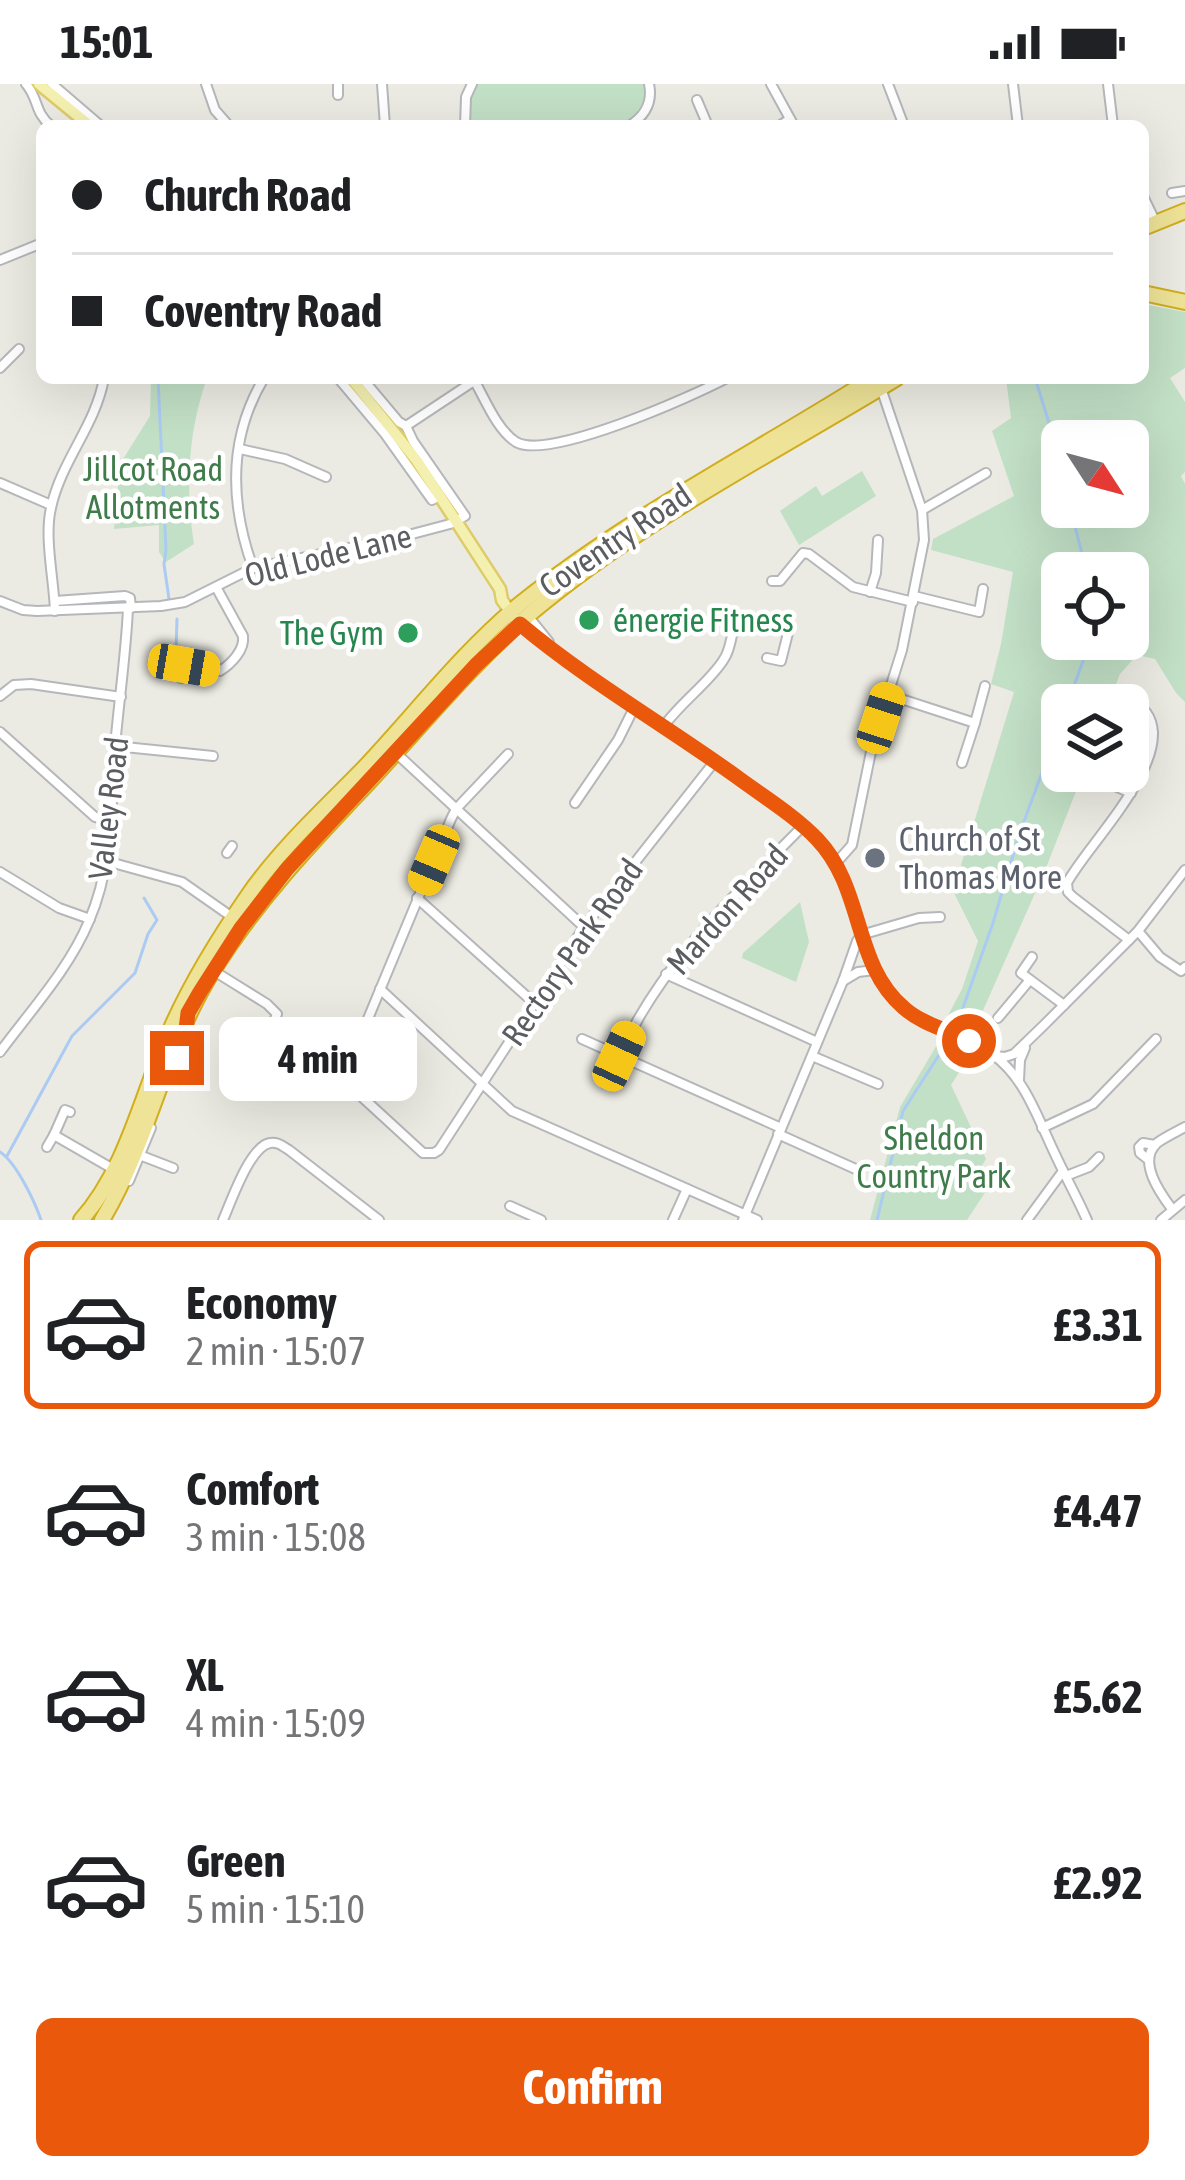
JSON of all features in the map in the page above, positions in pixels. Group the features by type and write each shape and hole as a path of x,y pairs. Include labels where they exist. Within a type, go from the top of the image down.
{"highway":[{"path":"1149,225 1185,211"},
{"path":"1149,294 1185,302"},
{"name":"Coventry Road","path":"102,1220 117,1194 188,1013 213,971 287,869 389,751 476,665 518,614 595,560 875,384"},
{"name":"Coventry Road","path":"389,751 445,680 518,614 646,515 875,384"},
{"path":"81,1220 114,1170 184,1000 233,918 267,870 362,769 389,751"}],"main road":[{"path":"40,84 56,91 84,120"},
{"path":"357,384 398,424 518,614"}],"street":[{"path":"26,84 44,120"},
{"path":"206,84 224,120"},
{"path":"382,84 385,120"},
{"path":"466,120 466,97 472,84"},
{"path":"638,120 648,107 649,84"},
{"path":"771,84 790,120"},
{"path":"888,84 902,120"},
{"path":"1012,84 1017,120"},
{"path":"1108,84 1112,120"},
{"path":"56,91 93,120"},
{"path":"697,100 705,120"},
{"path":"1172,193 1185,191"},
{"path":"0,260 36,246"},
{"path":"0,368 19,349"},
{"path":"55,606 51,505 98,408 103,384"},
{"path":"253,568 241,534 235,479 242,430 260,384"},
{"path":"343,384 432,500 440,495"},
{"path":"367,384 398,424 467,384"},
{"path":"479,384 506,434 517,442 538,446 665,408 715,384"},
{"path":"836,863 852,845 924,540 922,511 877,384"},
{"path":"410,444 465,516 457,521"},
{"path":"240,449 285,459 326,477"},
{"path":"922,511 986,472"},
{"path":"0,483 51,505"},
{"name":"Old Lode Lane","path":"0,601 23,610 125,596 130,598 129,608 185,602 253,568 457,521"},
{"path":"870,592 878,540"},
{"path":"772,581 778,582 803,554 809,554 853,586 870,592 979,611 983,589"},
{"path":"181,678 184,665 220,671 230,665 244,643 216,587"},
{"name":"Valley Road","path":"0,1052 57,976 90,920 112,822 129,608"},
{"path":"518,614 593,680 803,826 836,863 874,970 887,991 909,1012 994,1056 1018,1081 1087,1220"},
{"path":"664,726 726,658 734,624 744,616 787,628 781,661 767,658"},
{"path":"0,696 14,685 31,684 121,697"},
{"path":"962,763 985,686"},
{"path":"889,695 975,723"},
{"path":"575,803 634,708"},
{"path":"0,731 94,817 112,822"},
{"path":"1129,940 1073,897 1067,883 1125,806 1147,760 1153,732"},
{"path":"115,746 213,756"},
{"path":"389,751 584,927"},
{"path":"508,754 456,809 380,989 510,1110 757,1220"},
{"name":"Rectory Park Road","path":"380,989 347,1081 420,1151 429,1154 439,1150 584,927 715,761"},
{"name":"Mardon Road","path":"619,1056 637,1016 685,948 803,826"},
{"path":"106,861 182,882 233,918"},
{"path":"994,1056 1014,1054 1028,1041 1138,931 1185,870"},
{"path":"0,872 59,908 90,920"},
{"path":"417,898 533,1002"},
{"path":"744,1217 861,934 918,914 937,920"},
{"path":"1138,931 1160,956 1180,971 1185,967"},
{"path":"848,962 856,953 867,952"},
{"path":"1032,957 1018,976 1064,1005"},
{"path":"843,981 874,970"},
{"path":"213,971 277,1014 268,1036"},
{"path":"666,974 817,1042"},
{"path":"998,1018 1010,1013 1029,981"},
{"name":"Coventry Road","path":"117,1194 142,1156 185,1037 188,1013"},
{"path":"582,1040 860,1171"},
{"path":"1042,1128 1093,1104 1147,1057 1156,1040"},
{"path":"1018,1081 1028,1041"},
{"path":"812,1056 878,1084"},
{"path":"47,1147 65,1109 70,1112"},
{"path":"1172,1209 1157,1186 1150,1160 1155,1145 1185,1127"},
{"path":"54,1135 114,1170"},
{"path":"223,1220 249,1164 262,1146 272,1143 289,1150 380,1220"},
{"path":"142,1156 173,1168"},
{"path":"1027,1220 1064,1174 1089,1168 1099,1157"},
{"path":"673,1220 687,1189"},
{"path":"1161,1220 1185,1200"},
{"path":"510,1206 541,1220"}],"green space":[{"path":"475,84 646,84 644,104 632,120 469,120 468,100"},
{"name":"Sheldon Country Park","path":"1149,305 1185,312 1185,368 1170,378 1185,402 1185,472 1181,476 1185,484 1185,702 1155,659 1149,658 1149,552 1041,552 1041,660 1133,660 1116,684 1041,684 1041,792 1076,792 973,1033 945,1021 978,941 953,891 1014,692 991,684 1013,572 931,550 933,539 1014,496 992,431 1011,418 1007,384 1149,384"},
{"name":"Jillcot Road Allotments","path":"151,384 205,384 190,460 194,544 166,562 159,552 159,525 114,529 120,464 150,416"},
{"path":"862,471 876,496 799,545 780,511 816,486 822,496"},
{"path":"800,902 809,942 796,982 742,958 743,953"},
{"name":"Sheldon Country Park","path":"941,1038 974,1049 951,1085 986,1159 973,1180 986,1191 967,1220 870,1220 900,1107"}],"waterway":[{"path":"158,384 169,599"},
{"path":"1037,384 1048,420"},
{"path":"1075,528 1082,552"},
{"path":"176,651 177,619"},
{"path":"1075,684 1083,660"},
{"path":"959,1019 1041,775"},
{"path":"7,1156 72,1036 135,973 157,920 144,898"},
{"path":"877,1220 903,1111 948,1041"},
{"path":"0,1152 18,1173 41,1220"}],"place":[{"name":"énergie Fitness","path":"589,620"},
{"name":"The Gym","path":"408,633"},
{"name":"Church of St Thomas More","path":"875,858"}],"route":[{"path":"177,1058 188,1013 258,905 476,665 520,624 803,826 836,863 874,970 887,991 909,1012 969,1041"}]}
